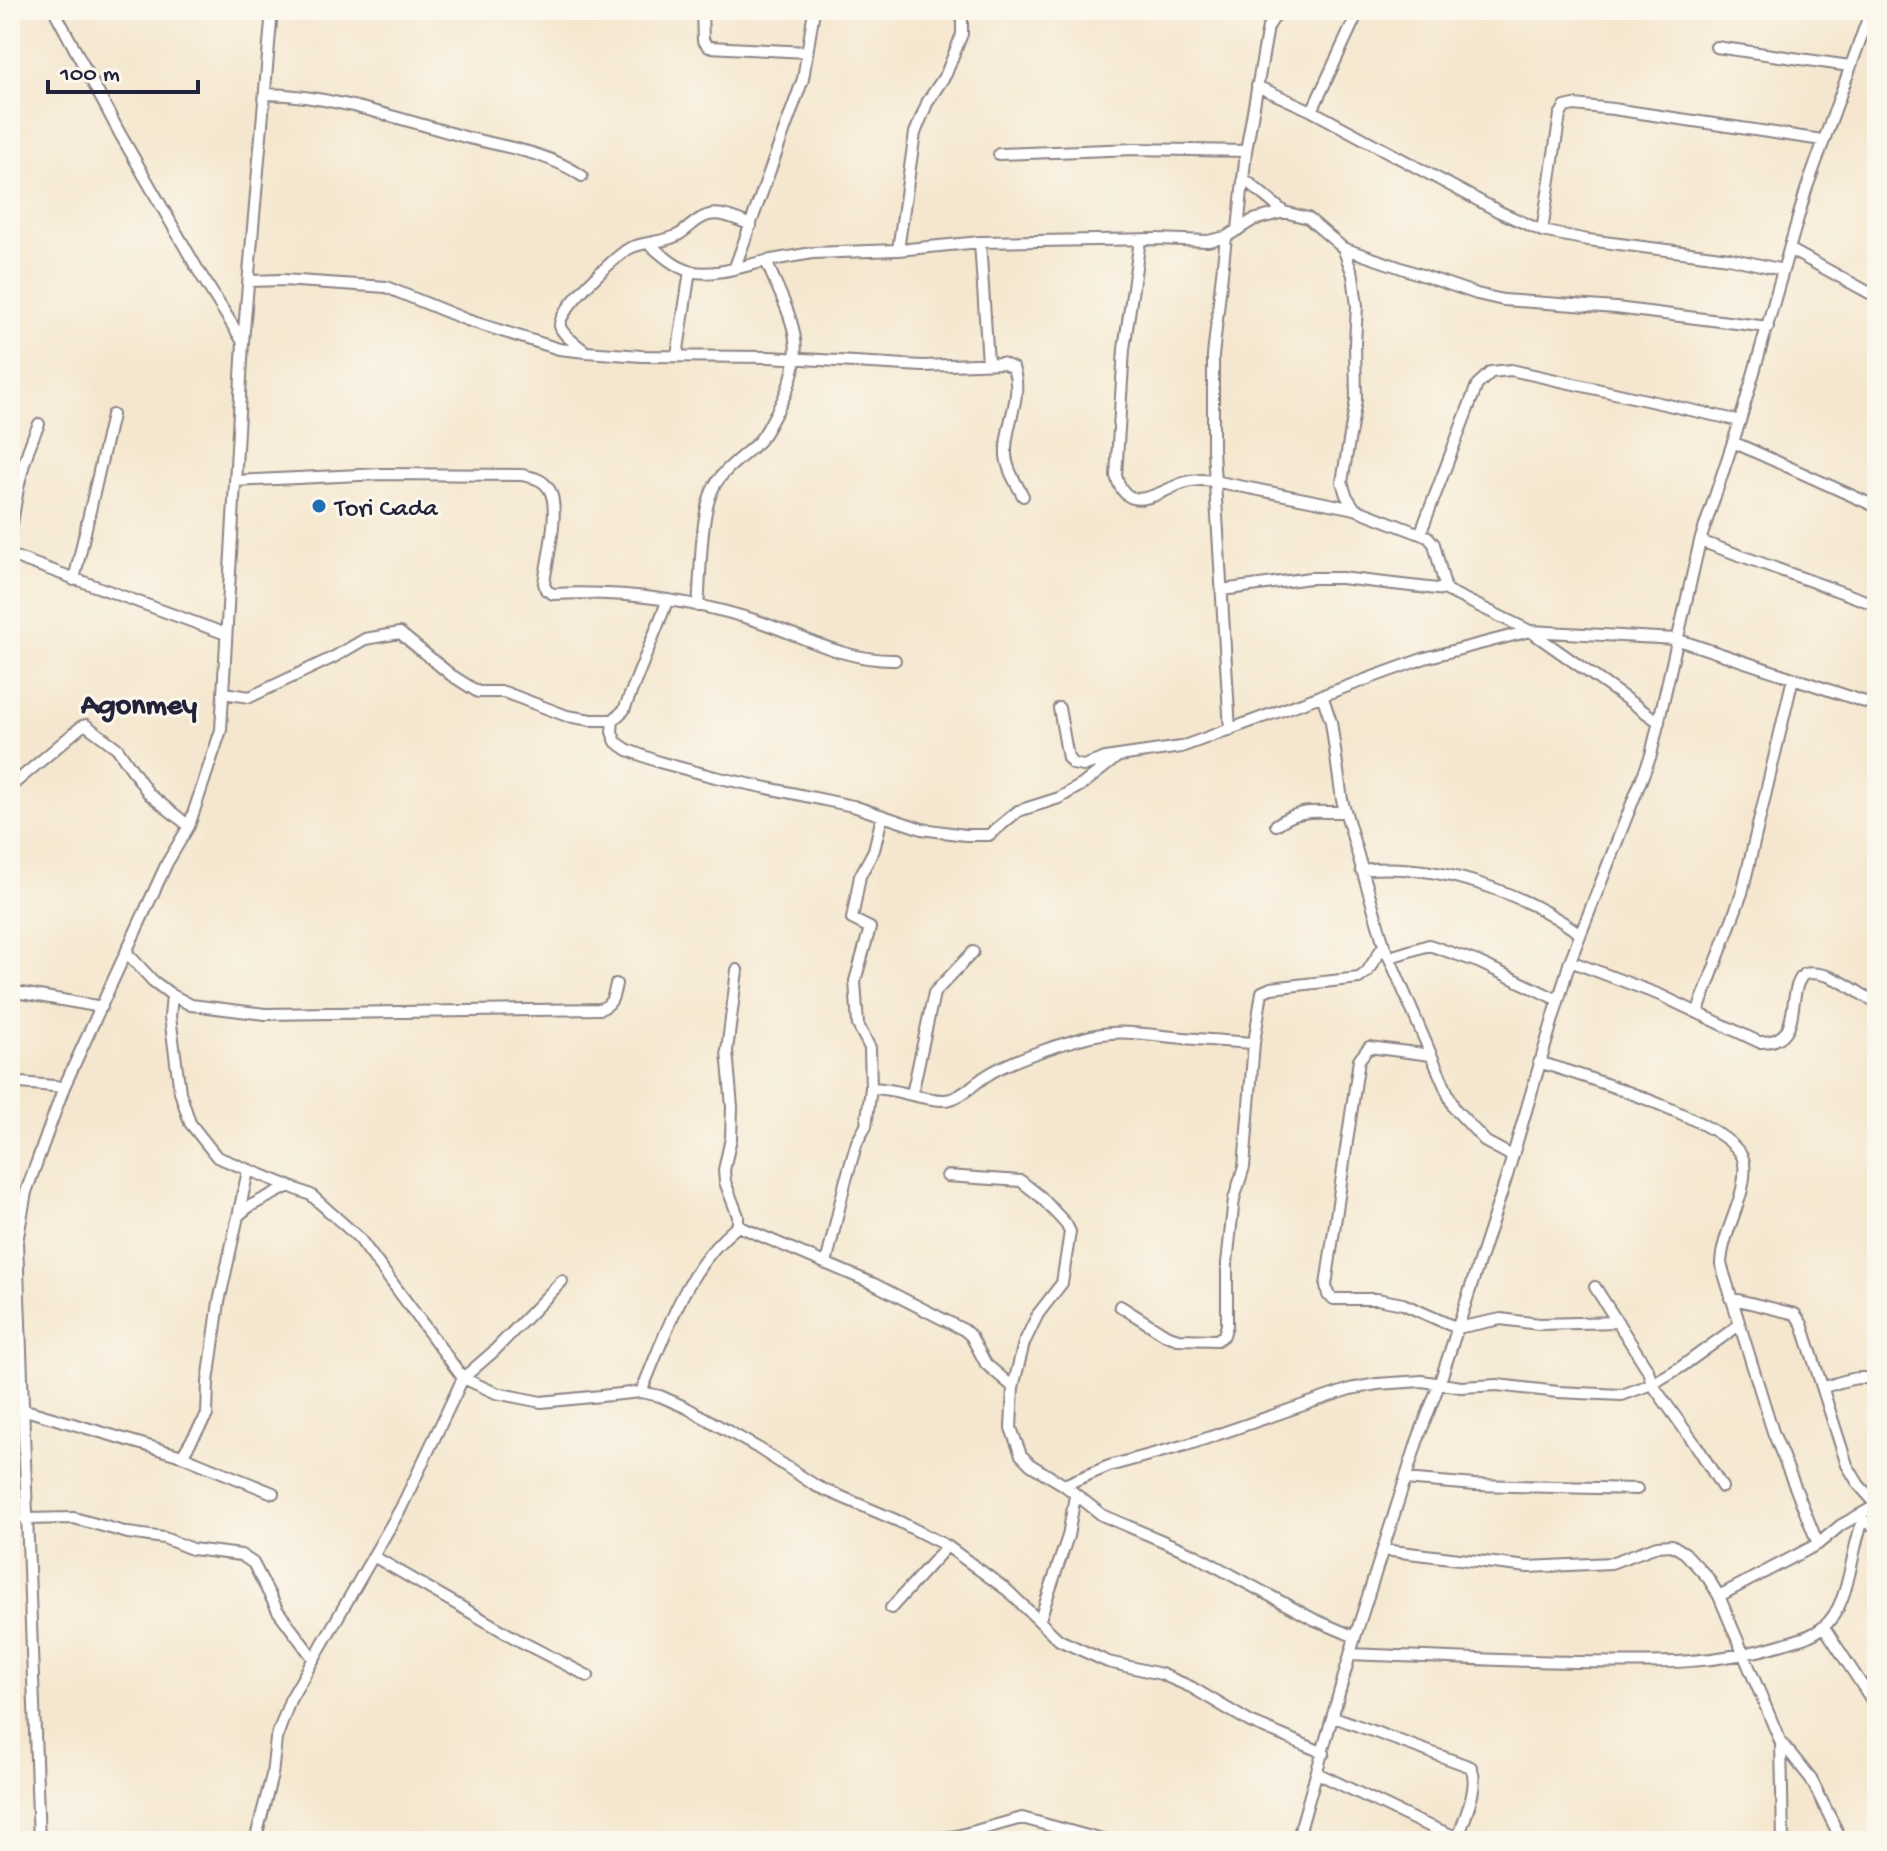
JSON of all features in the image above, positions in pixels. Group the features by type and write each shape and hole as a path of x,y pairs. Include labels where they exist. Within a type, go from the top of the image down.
{"street":[{"path":"54,10 143,173 243,342"},
{"path":"39,1841 17,1242 26,1192 64,1087 167,863 189,826 221,730 243,342 272,10"},
{"path":"304,10 327,10"},
{"path":"702,10 703,41 709,47 807,52"},
{"path":"735,267 803,79 814,10"},
{"path":"898,250 915,133 928,101 946,74 962,34 962,10"},
{"path":"1238,230 1246,151 1257,86 1268,27 1279,10"},
{"path":"1312,111 1359,10"},
{"path":"1297,1841 1355,1637 1512,1156 1579,933 1642,779 1659,722 1700,541 1740,421 1822,140 1871,10"},
{"path":"1716,47 1850,66"},
{"path":"1257,86 1312,111 1500,212 1542,231 1729,258 1783,270"},
{"path":"265,94 297,94 351,106 548,157 582,176"},
{"path":"1542,231 1560,115 1565,107 1613,109 1822,140"},
{"path":"999,154 1135,149 1246,151"},
{"path":"1243,178 1284,212 1308,218 1343,248 1477,294 1503,300 1616,308 1768,327"},
{"path":"648,243 672,262 690,271 711,272 812,253 898,250 980,242 1208,241 1226,237 1253,220 1284,212"},
{"path":"586,352 560,328 561,315 616,258 630,248 671,239 709,215 724,215 751,225"},
{"path":"1226,237 1213,356 1214,481 1230,730"},
{"path":"1140,240 1124,349 1116,476 1127,495 1140,499 1194,480 1214,481 1355,509 1421,532 1434,544 1446,590"},
{"path":"980,242 988,363"},
{"path":"1343,248 1353,275 1357,306 1356,400 1342,482 1355,509"},
{"path":"1789,249 1877,297"},
{"path":"698,606 707,507 713,488 725,472 761,439 786,394 796,359 795,329 766,261"},
{"path":"677,356 690,271"},
{"path":"249,281 283,280 386,287 467,320 559,349 586,352 923,366 1002,363 1013,368 1017,379 1006,459 1023,496"},
{"path":"1421,532 1477,385 1491,372 1511,370 1740,421"},
{"path":"74,580 112,415"},
{"path":"10,537 18,482 39,424"},
{"path":"1733,442 1877,507"},
{"path":"235,481 381,474 522,475 538,479 550,489 555,508 544,583 546,590 553,594 628,594 698,606 748,618 850,656 895,660"},
{"path":"1700,541 1877,605"},
{"path":"10,555 226,634"},
{"path":"1222,590 1310,578 1341,578 1446,590 1530,631 1659,722"},
{"path":"223,693 250,697 365,639 400,633 451,675 478,692 504,692 567,716 613,720 624,710 667,602"},
{"path":"1059,708 1068,758 1073,764 1083,766 1117,756 1181,747 1425,658 1530,631 1676,639 1877,706"},
{"path":"1698,1011 1742,893 1793,678"},
{"path":"1322,695 1331,722 1345,812 1384,945 1454,1108 1486,1142 1512,1156"},
{"path":"613,720 612,732 616,742 659,762 853,806 937,832 989,835 1018,811 1059,798 1083,784 1117,756"},
{"path":"10,787 86,725 117,748 149,794 189,826"},
{"path":"1276,825 1288,816 1306,811 1345,812"},
{"path":"826,1264 845,1183 857,1142 866,1126 871,1088 870,1048 858,1025 855,981 870,928 852,919 860,876 874,850 882,817"},
{"path":"1361,870 1391,866 1437,872 1515,897 1552,914 1579,933"},
{"path":"1120,1306 1166,1335 1178,1339 1217,1340 1224,1335 1234,1199 1244,1167 1254,1043 1262,992 1271,988 1359,978 1367,972 1384,945"},
{"path":"1390,957 1429,945 1478,962 1558,1000"},
{"path":"912,1094 934,993 973,952"},
{"path":"127,953 153,981 191,1005 265,1014 600,1009 613,1000 616,984"},
{"path":"1570,961 1698,1011 1759,1042 1770,1042 1787,1031 1799,977 1812,972 1847,985 1877,1004"},
{"path":"641,1392 693,1275 710,1250 738,1226 738,1216 725,1182 724,1170 731,1138 732,1107 727,1051 737,970"},
{"path":"10,991 102,1007"},
{"path":"172,995 170,1017 180,1092 190,1123 217,1157 311,1195 359,1238 463,1378 496,1393 541,1402 641,1392 660,1396 758,1448 816,1486 947,1546 1040,1619 1059,1640 1108,1662 1161,1674 1191,1687 1250,1722 1324,1753"},
{"path":"871,1088 946,1101 958,1097 988,1074 1080,1038 1109,1031 1254,1043"},
{"path":"1431,1055 1369,1047 1359,1060 1326,1285 1328,1295 1334,1299 1377,1299 1403,1304 1457,1328 1501,1319 1539,1324 1618,1322"},
{"path":"1539,1062 1654,1102 1697,1122 1731,1141 1740,1150 1745,1167 1735,1211 1721,1251 1721,1264 1773,1432 1818,1544"},
{"path":"10,1082 64,1087"},
{"path":"182,1456 207,1415 208,1382 219,1302 248,1171"},
{"path":"947,1176 1021,1181 1049,1206 1070,1232 1062,1283 1038,1314 1024,1343 1013,1387 1011,1428 1017,1447 1031,1465 1064,1485 1102,1515 1193,1554 1313,1619 1355,1637"},
{"path":"238,1217 250,1206 289,1186"},
{"path":"738,1226 911,1302 964,1330 971,1336 986,1364 1013,1387"},
{"path":"255,1841 272,1775 276,1739 290,1700 407,1496 463,1378 493,1352 562,1281"},
{"path":"1595,1287 1648,1370 1652,1384 1722,1487"},
{"path":"1719,1596 1818,1544 1877,1505 1847,1465 1824,1387 1802,1324 1795,1314 1730,1298"},
{"path":"1064,1485 1109,1466 1205,1439 1350,1389 1422,1381 1461,1387 1497,1385 1622,1395 1652,1384 1739,1325"},
{"path":"1824,1387 1863,1377 1877,1382"},
{"path":"22,1409 182,1456 273,1493"},
{"path":"1405,1479 1475,1485 1637,1489"},
{"path":"1040,1619 1068,1536 1075,1496"},
{"path":"25,1519 74,1518 128,1533 164,1538 192,1549 241,1555 253,1563 278,1611 313,1658"},
{"path":"1860,1519 1877,1528"},
{"path":"1351,1654 1668,1664 1745,1656 1808,1636 1824,1627 1845,1591 1853,1568 1860,1519"},
{"path":"1383,1550 1528,1567 1611,1563 1657,1546 1672,1545 1693,1561 1719,1596 1781,1743 1811,1779 1842,1841"},
{"path":"891,1608 947,1546"},
{"path":"373,1556 520,1641 588,1676"},
{"path":"1824,1627 1877,1708"},
{"path":"1317,1773 1462,1839 1473,1787 1471,1767 1334,1717"},
{"path":"1781,1743 1783,1841"},
{"path":"907,1838 930,1840 957,1836 1022,1818 1106,1841"}],"place":[{"name":"Tori Cada","path":"319,506"}],"district":[{"name":"Agonmey","path":"139,703"}]}
